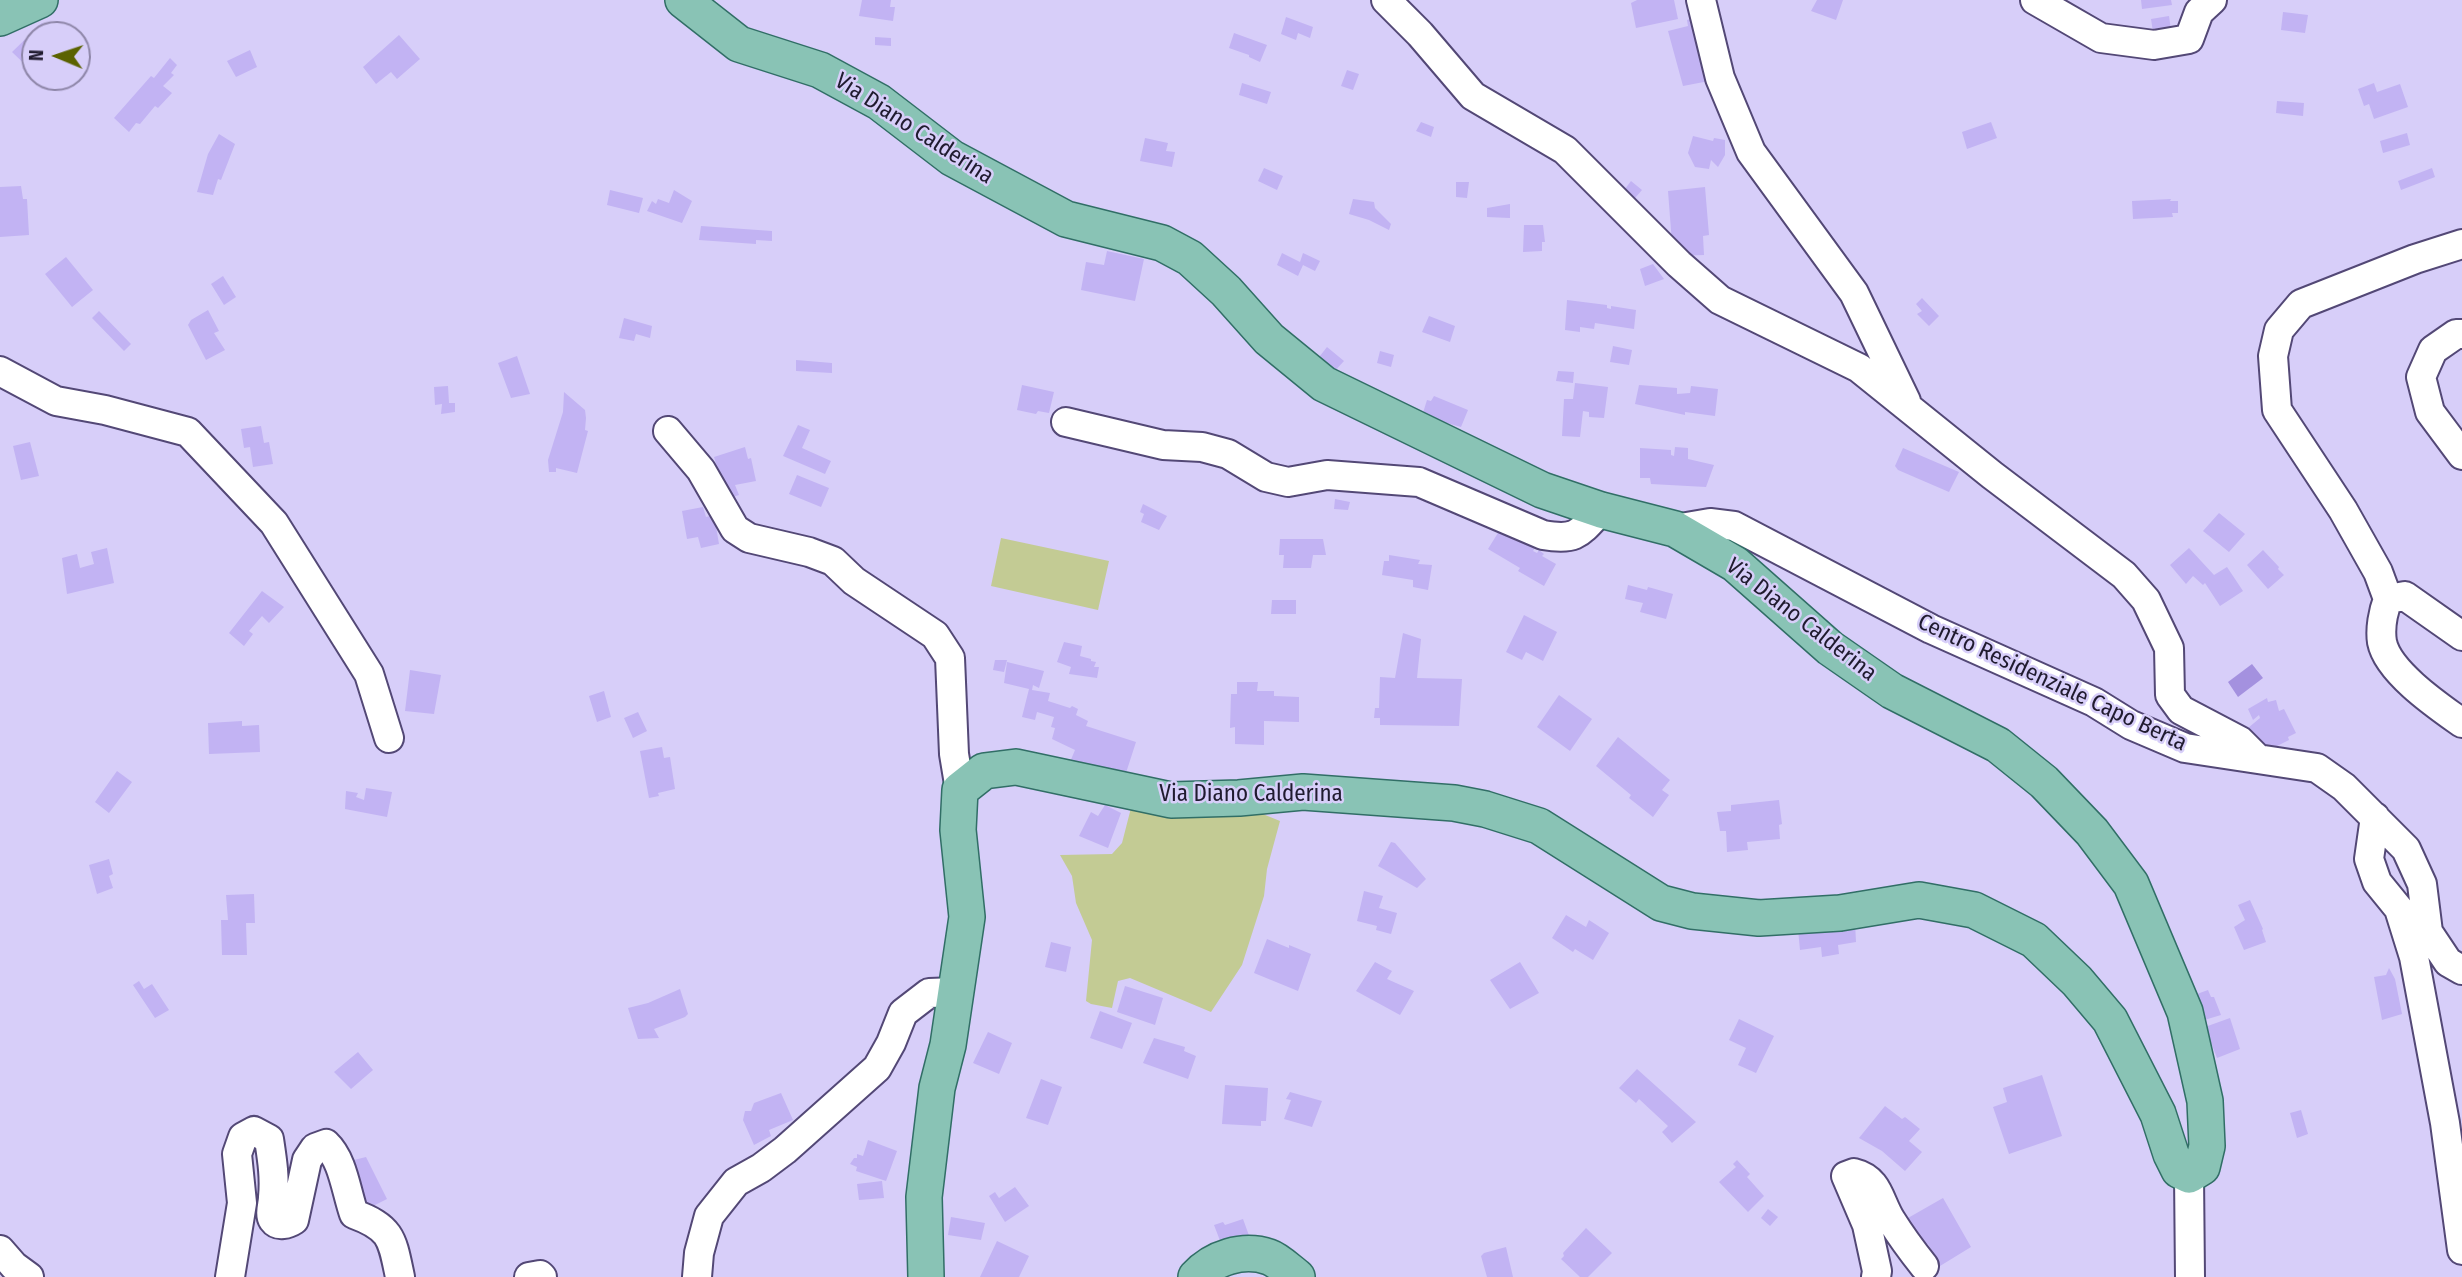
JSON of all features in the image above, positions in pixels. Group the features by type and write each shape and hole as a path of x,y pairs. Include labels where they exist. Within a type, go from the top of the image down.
{"main road":[{"path":"0,18 40,0"},
{"name":"Via Diano Calderina","path":"683,0 739,44 820,69 879,102 951,158 1066,219 1162,243 1190,258 1226,291 1269,339 1324,384 1542,490 1601,510 1675,529 1735,564 1830,648 1892,691 1998,745 2044,782 2092,832 2132,884 2185,1012 2205,1101 2207,1146 2202,1167 2189,1175 2179,1170 2158,1114 2110,1020 2077,981 2034,940 1973,910 1919,900 1840,913 1759,918 1692,911 1661,903 1539,826 1485,809 1454,803 1303,792 1239,798 1171,800 1016,767 984,771 960,790"},
{"path":"926,1277 924,1198 937,1088 948,1045 967,917 958,830 960,790"},
{"path":"1196,1277 1206,1266 1238,1254 1270,1257 1297,1277"}],"street":[{"path":"1386,0 1420,34 1473,96 1565,150 1679,264 1720,300 1859,369 2124,575 2146,600 2169,648 2170,695 2180,710 2240,741 2256,758"},
{"path":"1701,0 1720,78 1751,152 1854,293 1909,406"},
{"path":"2035,0 2101,38 2154,45 2189,38 2199,12 2213,0"},
{"path":"2462,244 2415,259 2301,304 2279,330 2273,356 2277,410 2349,521 2378,572 2388,599 2383,613 2382,642 2388,660 2419,690 2462,723"},
{"path":"2462,334 2456,334 2433,350 2421,377 2430,412 2462,455"},
{"path":"0,371 56,401 104,410 188,432 274,523 369,674 389,738"},
{"path":"1066,422 1163,445 1215,450 1266,477 1288,482 1327,475 1419,482 1543,535 1564,539 1581,532 1601,510"},
{"path":"668,431 701,470 736,529 749,538 833,561 854,581 935,635 950,658 954,754 960,790"},
{"name":"Centro Residenziale Capo Berta","path":"1675,529 1710,523 1734,526 1931,629 2094,702 2131,725 2185,748 2317,768 2344,787 2406,849 2421,884 2428,932 2448,962 2462,970"},
{"path":"2388,599 2405,596 2462,636"},
{"path":"2375,817 2369,859 2377,882 2399,909 2414,957 2445,1123 2462,1250"},
{"path":"697,1277 699,1253 709,1216 736,1182 785,1150 877,1068 903,1013 929,993 956,992"},
{"path":"230,1277 242,1203 237,1154 243,1137 254,1130 269,1139 275,1179 271,1214 273,1220 278,1224 294,1220 307,1160 314,1148 326,1144 337,1154 345,1190 354,1214 373,1221 387,1232 400,1277"},
{"path":"1875,1277 1877,1272 1867,1225 1846,1176 1854,1172 1866,1177 1881,1193 1888,1215 1905,1243 1924,1266"},
{"path":"2189,1175 2190,1277"},
{"path":"0,1250 29,1277"},
{"path":"529,1277 542,1277"}],"green space":[{"path":"1001,538 1109,561 1098,610 991,586"},
{"path":"1132,804 1243,806 1280,821 1267,869 1264,896 1242,965 1211,1012 1130,978 1118,981 1112,1008 1086,1001 1092,940 1076,903 1072,876 1060,855 1112,854 1122,843"}],"shaded area":[{"path":"2252,664 2263,678 2238,697 2228,682"}],"building":[{"path":"862,0 891,0 890,7 895,7 893,21 859,16"},
{"path":"1637,0 1674,0 1678,19 1636,28 1631,3"},
{"path":"1817,0 1843,0 1836,20 1811,11"},
{"path":"2141,0 2171,0 2172,5 2142,9"},
{"path":"2283,12 2308,15 2305,33 2281,30"},
{"path":"2169,16 2171,30 2153,32 2151,19"},
{"path":"1286,17 1313,27 1310,38 1298,33 1296,40 1281,34"},
{"path":"1694,18 1709,81 1683,86 1668,31 1688,26 1687,20"},
{"path":"1234,33 1267,45 1260,62 1229,48"},
{"path":"399,35 420,59 397,79 391,72 376,84 363,67"},
{"path":"875,37 891,38 891,46 875,45"},
{"path":"21,43 21,61 12,52"},
{"path":"250,50 257,67 236,77 227,61"},
{"path":"170,58 177,65 171,73 174,75 163,86 172,93 129,132 114,118"},
{"path":"1347,70 1359,74 1353,90 1341,86"},
{"path":"1242,83 1271,92 1267,104 1239,95"},
{"path":"2374,83 2377,92 2400,84 2408,107 2374,119 2369,104 2364,106 2358,89"},
{"path":"2277,101 2304,103 2303,116 2276,113"},
{"path":"1421,122 1434,127 1431,137 1416,131"},
{"path":"1991,122 1997,138 1967,149 1962,132"},
{"path":"2407,133 2410,145 2383,153 2380,141"},
{"path":"219,134 235,144 213,195 197,192 208,154"},
{"path":"1693,136 1713,141 1714,138 1725,140 1725,155 1718,167 1711,160 1709,169 1695,167 1688,153"},
{"path":"1145,138 1168,143 1166,151 1175,152 1172,167 1140,161"},
{"path":"1264,168 1283,176 1277,190 1258,181"},
{"path":"2432,168 2435,177 2401,190 2398,181"},
{"path":"1631,181 1642,190 1635,198 1625,189"},
{"path":"1456,182 1469,182 1467,198 1456,197"},
{"path":"21,186 23,199 27,199 29,235 0,237 0,187"},
{"path":"1705,187 1709,235 1703,236 1704,255 1673,256 1668,191"},
{"path":"610,190 643,198 639,213 607,205"},
{"path":"674,190 692,201 682,223 647,211 652,201 656,204 658,199 669,203"},
{"path":"1353,199 1374,202 1375,208 1391,224 1389,230 1349,214"},
{"path":"2171,199 2170,201 2178,201 2178,213 2172,213 2173,217 2133,219 2132,201"},
{"path":"1510,204 1510,218 1487,217 1487,208"},
{"path":"1524,225 1543,225 1545,242 1542,242 1542,251 1523,252"},
{"path":"701,226 772,231 772,241 756,240 756,244 699,240"},
{"path":"1107,251 1144,259 1135,301 1081,290 1086,262 1104,265"},
{"path":"1282,253 1300,262 1303,253 1320,261 1315,271 1303,265 1298,276 1277,265"},
{"path":"66,257 93,290 72,307 45,274"},
{"path":"1653,264 1664,279 1645,286 1640,269"},
{"path":"223,276 236,297 224,305 211,284"},
{"path":"1922,298 1939,316 1929,326 1917,314 1922,311 1916,304"},
{"path":"1567,300 1607,305 1607,308 1611,309 1611,306 1636,310 1634,329 1595,323 1594,329 1580,327 1580,332 1565,330"},
{"path":"208,310 219,331 214,333 225,350 206,360 188,325 191,320"},
{"path":"99,311 131,344 124,351 92,318"},
{"path":"1429,316 1455,326 1450,342 1422,332"},
{"path":"624,318 652,326 650,338 636,334 634,341 619,338"},
{"path":"1613,346 1632,350 1629,365 1610,362"},
{"path":"1327,347 1344,361 1332,374 1316,361"},
{"path":"1380,351 1394,355 1391,367 1377,363"},
{"path":"517,356 530,394 511,398 498,363"},
{"path":"796,360 832,363 832,373 796,371"},
{"path":"1558,371 1574,372 1573,383 1556,381"},
{"path":"1575,383 1608,387 1604,418 1589,417 1589,412 1583,411 1580,437 1562,436 1564,399 1573,399"},
{"path":"1022,385 1054,392 1049,413 1038,411 1036,414 1017,410"},
{"path":"1639,385 1677,388 1677,394 1690,393 1691,386 1718,389 1715,416 1685,412 1685,415 1635,404"},
{"path":"448,386 449,403 455,403 455,412 441,414 442,404 435,405 434,387"},
{"path":"564,392 585,410 585,430 588,431 577,473 556,468 556,472 549,472 548,460 563,412"},
{"path":"1434,396 1468,410 1461,427 1422,416 1427,400 1431,401"},
{"path":"798,425 810,430 802,448 831,461 825,474 783,456"},
{"path":"261,426 264,443 269,442 273,464 253,467 250,447 244,448 241,429"},
{"path":"30,442 39,476 21,480 13,446"},
{"path":"745,447 748,459 751,458 756,481 735,485 739,495 727,499 714,457"},
{"path":"1675,447 1688,448 1688,459 1714,465 1706,487 1651,484 1650,478 1640,478 1640,448 1671,450 1671,455 1674,456"},
{"path":"1903,448 1959,472 1949,492 1898,470 1895,466"},
{"path":"797,475 829,488 821,507 789,494"},
{"path":"1335,499 1350,502 1348,510 1334,509"},
{"path":"1143,504 1167,516 1159,530 1141,522"},
{"path":"703,507 706,517 714,515 719,544 701,548 698,537 687,539 682,511"},
{"path":"2219,513 2245,534 2229,552 2203,531"},
{"path":"1501,528 1535,548 1533,551 1537,553 1539,550 1544,554 1542,556 1556,564 1544,586 1488,549"},
{"path":"1280,539 1323,539 1326,555 1313,555 1311,568 1283,568 1284,555 1279,555"},
{"path":"107,548 114,583 67,594 62,558 77,554 80,568 94,564 91,552"},
{"path":"2189,548 2214,575 2227,567 2243,591 2220,606 2205,583 2203,585 2193,576 2186,584 2170,565"},
{"path":"2263,550 2284,575 2268,589 2247,565"},
{"path":"1389,555 1420,560 1418,564 1432,565 1428,590 1413,587 1413,580 1382,575 1384,561 1389,561"},
{"path":"1628,585 1673,594 1666,619 1640,612 1643,603 1625,599"},
{"path":"262,591 284,607 269,623 262,616 249,631 253,634 244,646 229,633"},
{"path":"1272,600 1296,600 1296,614 1271,614"},
{"path":"1524,615 1557,632 1543,661 1526,652 1522,660 1506,652"},
{"path":"1403,633 1421,639 1417,678 1462,679 1459,726 1380,725 1380,718 1374,718 1375,708 1379,708 1380,677 1395,678"},
{"path":"1064,642 1082,646 1080,656 1091,659 1096,662 1094,667 1099,667 1097,678 1069,674 1071,667 1057,662"},
{"path":"995,660 1007,660 1004,672 993,670"},
{"path":"1007,662 1044,671 1039,688 1033,685 1032,690 1050,693 1048,701 1078,709 1076,715 1088,721 1086,726 1136,742 1124,779 1070,762 1075,750 1052,739 1054,717 1037,712 1035,720 1022,717 1029,689 1004,683"},
{"path":"410,670 441,675 434,714 405,711"},
{"path":"1237,682 1258,682 1257,691 1274,691 1274,696 1299,697 1299,722 1264,721 1264,745 1235,744 1235,727 1230,728 1231,694 1237,694"},
{"path":"604,691 611,717 597,722 589,696"},
{"path":"1559,695 1592,719 1570,751 1537,727"},
{"path":"2267,698 2268,702 2276,700 2279,711 2284,709 2296,733 2288,737 2289,740 2261,754 2248,728 2260,718 2259,715 2253,720 2248,709"},
{"path":"638,712 647,731 633,738 624,718"},
{"path":"242,721 242,726 259,725 260,752 209,754 208,723"},
{"path":"1618,737 1670,780 1662,790 1669,795 1653,817 1596,766"},
{"path":"662,747 664,758 670,757 675,789 649,798 640,751"},
{"path":"117,771 132,782 109,813 95,802"},
{"path":"366,788 392,792 387,817 345,809 346,791 358,793 356,797 364,800"},
{"path":"1779,800 1782,824 1779,825 1780,839 1747,842 1748,850 1727,852 1726,831 1720,831 1717,812 1731,811 1731,805"},
{"path":"1105,805 1121,813 1108,848 1079,836 1091,812 1098,816"},
{"path":"1391,842 1395,843 1426,879 1417,888 1378,866"},
{"path":"109,859 113,874 109,876 113,888 97,894 89,865"},
{"path":"1364,891 1383,896 1379,908 1397,913 1391,934 1376,930 1377,926 1357,921"},
{"path":"254,894 255,923 246,923 247,955 222,955 221,920 228,920 226,895"},
{"path":"2250,900 2266,942 2244,950 2234,927 2245,920 2238,905"},
{"path":"1566,915 1586,927 1589,920 1609,933 1593,960 1575,949 1573,952 1552,938"},
{"path":"1855,922 1856,942 1838,945 1839,954 1822,957 1821,947 1800,950 1798,929"},
{"path":"1267,939 1311,954 1298,991 1254,973"},
{"path":"1051,942 1071,947 1066,972 1045,967"},
{"path":"1375,962 1392,971 1387,979 1414,991 1400,1015 1356,991"},
{"path":"1520,962 1539,993 1510,1009 1490,980"},
{"path":"2389,968 2395,979 2402,1014 2382,1020 2374,977 2386,975"},
{"path":"139,981 144,989 152,984 169,1010 155,1018 133,985"},
{"path":"1125,986 1163,998 1155,1025 1117,1012"},
{"path":"680,989 688,1014 654,1029 659,1038 638,1039 628,1008 648,1003"},
{"path":"2208,990 2221,1015 2201,1021 2197,994"},
{"path":"1100,1011 1132,1023 1122,1049 1090,1038"},
{"path":"2230,1018 2240,1049 2217,1058 2205,1027"},
{"path":"1739,1019 1774,1036 1756,1073 1738,1065 1746,1048 1729,1040"},
{"path":"988,1032 1012,1043 999,1074 973,1063"},
{"path":"1154,1038 1185,1047 1184,1051 1196,1056 1188,1079 1143,1063"},
{"path":"358,1052 373,1070 351,1089 334,1072"},
{"path":"1637,1069 1696,1122 1672,1143 1662,1132 1668,1126 1639,1099 1636,1103 1619,1088"},
{"path":"2042,1075 2062,1136 2009,1154 1993,1107 2007,1102 2003,1088"},
{"path":"1041,1079 1062,1087 1048,1125 1026,1118"},
{"path":"1225,1085 1268,1088 1266,1121 1261,1121 1261,1126 1222,1124"},
{"path":"1290,1092 1322,1101 1312,1127 1284,1119 1291,1100 1286,1099"},
{"path":"781,1093 793,1120 769,1130 771,1136 754,1145 743,1120 745,1111 751,1111 754,1103"},
{"path":"1885,1106 1920,1129 1909,1141 1922,1152 1905,1171 1882,1151 1859,1138"},
{"path":"2301,1110 2308,1134 2297,1138 2290,1113"},
{"path":"868,1140 897,1151 886,1181 856,1171 857,1167 850,1164 857,1158 857,1154 863,1156"},
{"path":"366,1157 387,1199 365,1210 346,1162"},
{"path":"1737,1160 1750,1174 1747,1177 1764,1196 1748,1212 1719,1182 1736,1167 1733,1164"},
{"path":"882,1181 884,1198 859,1200 857,1184"},
{"path":"1015,1187 1029,1206 1005,1222 989,1196 995,1192 999,1198"},
{"path":"1943,1198 1971,1247 1940,1266 1928,1244 1923,1246 1908,1218"},
{"path":"1768,1209 1778,1217 1770,1226 1761,1218"},
{"path":"951,1217 985,1223 981,1240 948,1235"},
{"path":"1243,1219 1251,1241 1224,1251 1214,1225 1223,1222 1225,1225"},
{"path":"1586,1228 1612,1253 1588,1277 1580,1277 1561,1259 1563,1253"},
{"path":"997,1241 1029,1256 1019,1277 980,1277"},
{"path":"1506,1247 1513,1277 1487,1277 1481,1256"}]}
